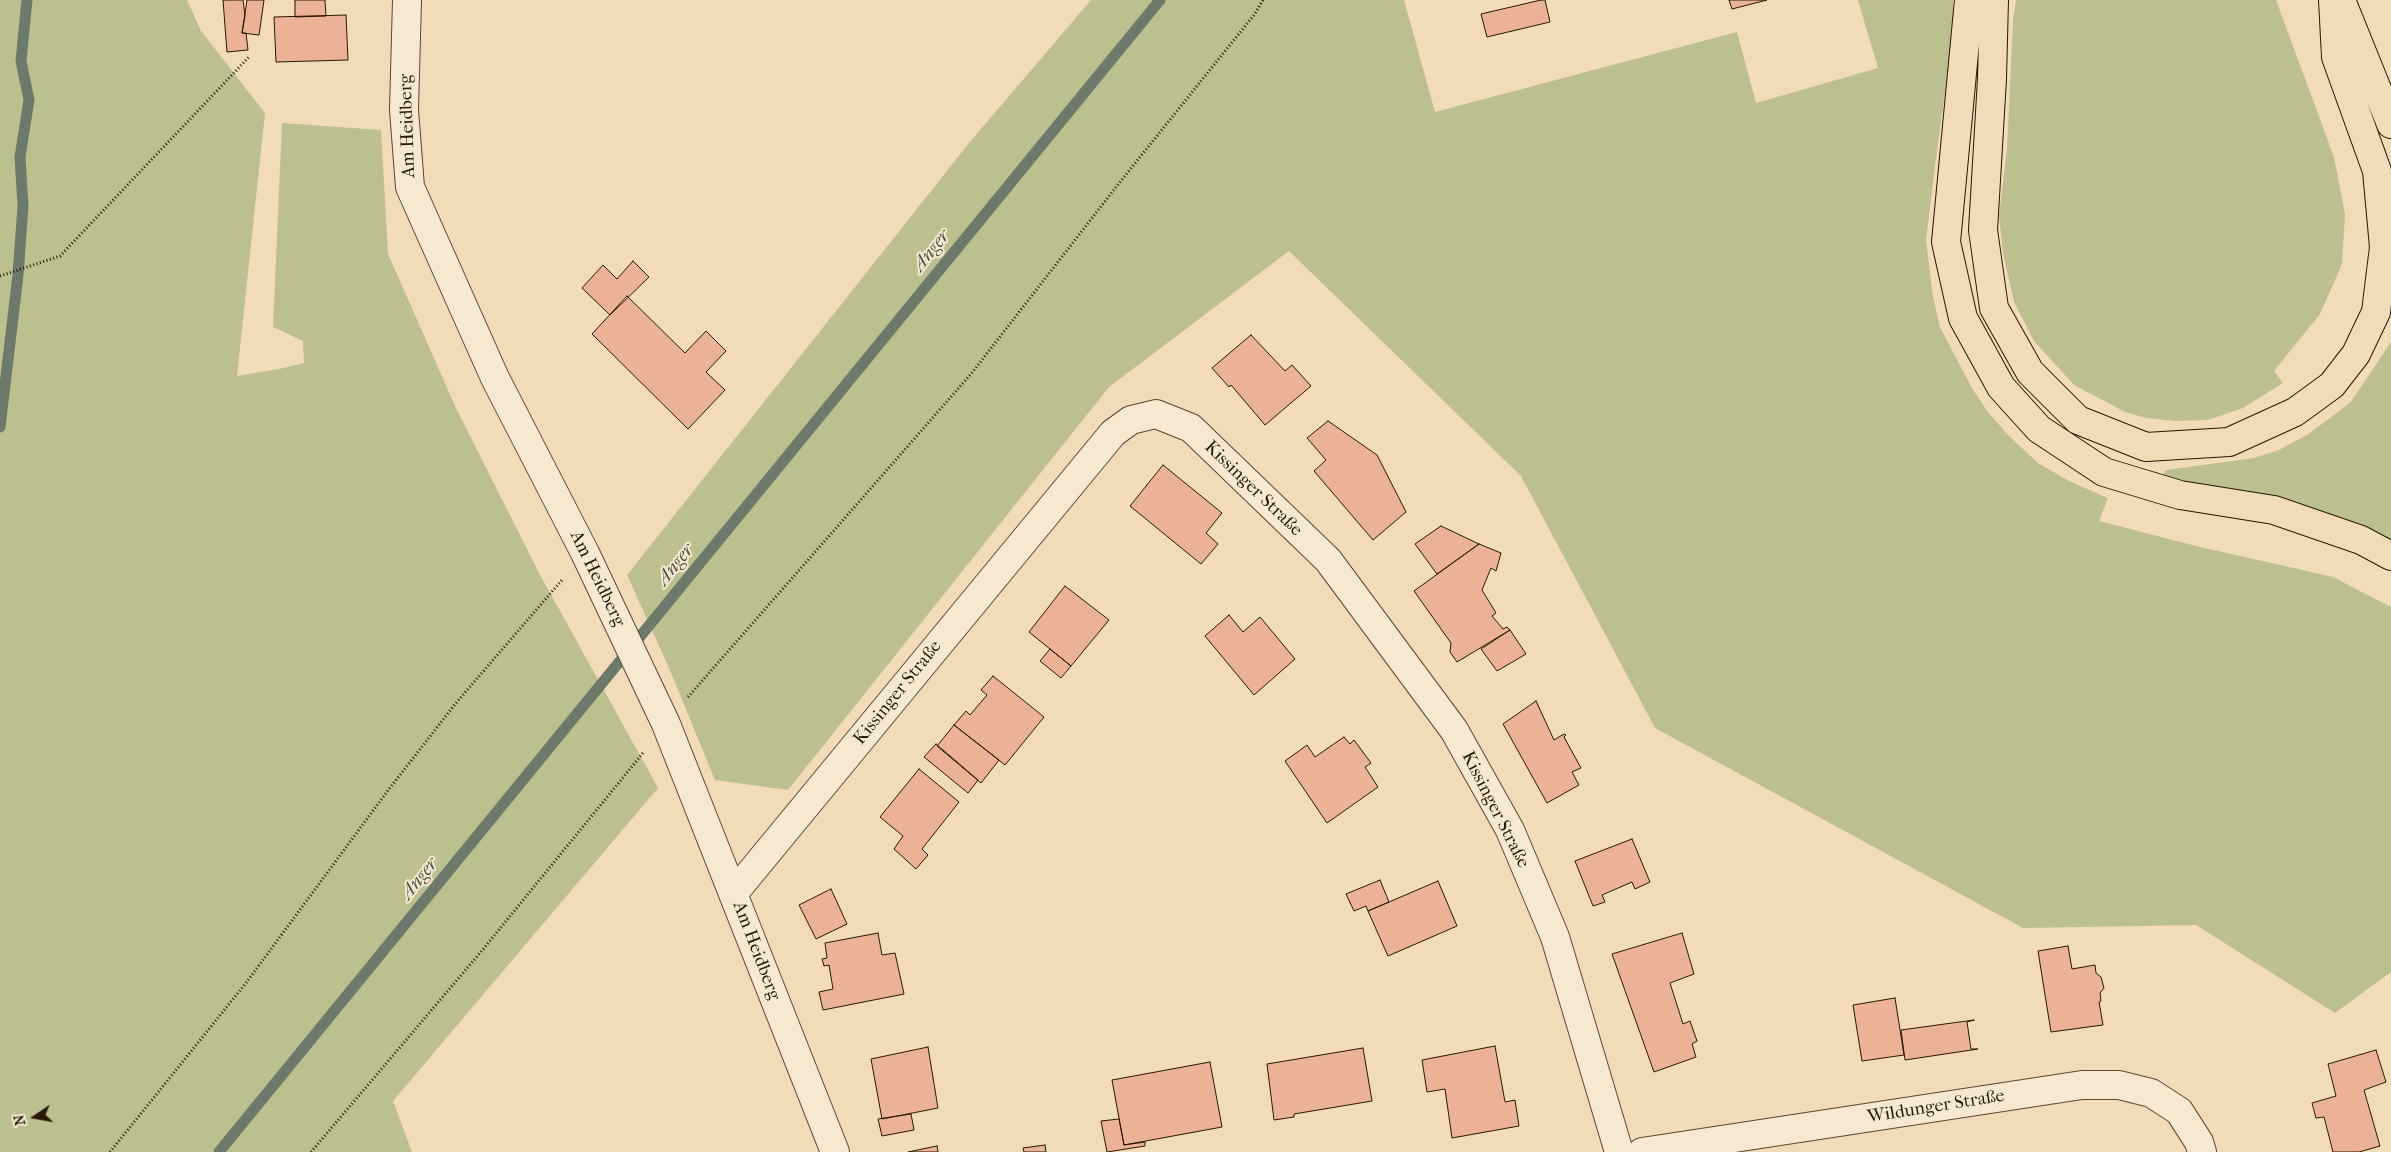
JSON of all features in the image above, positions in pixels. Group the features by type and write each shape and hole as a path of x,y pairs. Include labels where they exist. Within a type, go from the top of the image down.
{"highway":[{"path":"1969,0 1946,242 1963,318 2001,387 2039,429 2104,472 2180,496 2274,510 2361,540 2391,556"},
{"path":"1994,0 1992,79 1983,230 1994,308 2030,372 2078,420 2146,447 2229,442 2296,412 2332,385 2356,354 2376,312 2384,246 2377,171 2336,57 2333,0"},
{"path":"2341,0 2391,124"}],"street":[{"name":"Am Heidberg","path":"407,0 404,110 410,187 496,378 585,553 666,724 834,1152"},
{"name":"Kissinger Straße","path":"733,894 1113,433 1131,420 1156,414 1191,428 1328,560 1454,730 1510,830 1555,937 1619,1152"},
{"name":"Wildunger Straße","path":"1642,1152 2082,1085 2119,1085 2151,1093 2179,1111 2199,1142 2202,1152"}],"path":[{"path":"312,1152 480,953 666,724 971,374 1120,182 1254,15 1263,0"},
{"path":"0,276 60,256 249,57"},
{"path":"110,1152 246,983 386,793 456,703 585,553"}],"green space":[{"path":"0,0 187,0 201,31 265,113 237,376 304,363 303,341 273,327 282,123 381,130 388,254 456,408 539,573 658,788 393,1101 412,1152 0,1152"},
{"path":"1091,0 1404,0 1435,112 1737,32 1756,103 1878,68 1858,0 1953,0 1953,35 1926,240 1933,297 1940,327 1973,390 1988,412 2008,435 2038,463 2069,481 2108,498 2099,521 2196,546 2333,577 2391,607 2391,972 2335,1013 2196,925 2023,928 1655,728 1521,476 1289,251 1109,387 788,790 715,780 669,668 627,575 969,143"},
{"path":"2016,0 2276,0 2334,157 2345,214 2342,264 2320,314 2274,371 2283,383 2243,408 2208,420 2176,421 2146,418 2125,412 2074,385 2034,341 2014,302 2003,253 1999,216 2007,149 2013,19"},
{"path":"2391,342 2391,541 2162,476 2166,470 2254,458 2279,450 2307,435 2350,403"}],"building":[{"path":"223,0 243,0 245,16 242,33 246,33 248,50 227,52"},
{"path":"247,0 264,0 259,35 242,33"},
{"path":"295,0 325,0 326,16 295,17"},
{"path":"1545,0 1550,22 1487,37 1481,14"},
{"path":"1729,0 1767,0 1732,9"},
{"path":"346,15 348,60 276,62 274,17"},
{"path":"633,261 649,277 610,315 582,288 603,265 617,279"},
{"path":"627,296 685,353 706,331 726,351 706,372 725,390 688,429 592,334"},
{"path":"1251,335 1285,371 1292,365 1311,386 1265,425 1231,385 1229,387 1212,368"},
{"path":"1328,421 1377,455 1406,512 1373,540 1314,471 1326,460 1307,438"},
{"path":"1163,465 1222,513 1206,533 1218,544 1201,564 1130,506"},
{"path":"1441,526 1479,544 1437,574 1415,544"},
{"path":"1479,544 1501,553 1496,571 1491,568 1482,590 1496,613 1492,616 1503,629 1507,627 1510,630 1457,662 1450,652 1451,643 1414,591"},
{"path":"1065,586 1109,620 1071,666 1029,632"},
{"path":"1229,615 1243,632 1260,617 1295,659 1254,695 1205,636"},
{"path":"1510,630 1526,654 1497,671 1481,649"},
{"path":"1050,649 1071,666 1061,678 1040,661"},
{"path":"993,676 1044,717 1005,765 954,725 966,711 970,715 987,695 981,690"},
{"path":"1536,701 1554,740 1564,734 1566,735 1564,737 1581,768 1572,772 1579,785 1547,803 1503,724"},
{"path":"954,725 999,760 981,783 937,746"},
{"path":"1344,737 1350,744 1354,740 1371,763 1365,767 1378,787 1327,823 1285,761 1307,745 1315,757"},
{"path":"936,744 978,780 968,793 924,757"},
{"path":"919,769 959,802 922,849 928,855 916,869 894,849 903,836 880,817"},
{"path":"1632,839 1650,882 1635,889 1632,882 1602,895 1605,902 1593,906 1575,861"},
{"path":"1380,880 1389,902 1368,911 1366,906 1354,911 1346,894"},
{"path":"1438,881 1457,926 1388,956 1368,911"},
{"path":"831,889 847,924 816,939 799,905"},
{"path":"878,933 882,955 895,953 904,994 823,1010 819,992 833,989 829,965 824,966 822,959 827,958 825,943"},
{"path":"1682,933 1694,974 1670,983 1683,1024 1690,1021 1697,1041 1692,1044 1696,1057 1654,1072 1612,954"},
{"path":"2068,946 2072,969 2095,965 2096,973 2101,977 2104,988 2100,993 2101,1001 2099,1002 2103,1025 2051,1032 2038,951"},
{"path":"1895,998 1904,1055 1862,1061 1853,1005"},
{"path":"1974,1020 1967,1022 1971,1049 1978,1049 1905,1060 1901,1030"},
{"path":"1495,1046 1505,1102 1515,1100 1519,1126 1452,1138 1445,1089 1427,1092 1422,1060"},
{"path":"928,1047 938,1108 882,1119 871,1059"},
{"path":"1363,1048 1372,1101 1294,1114 1294,1117 1274,1120 1267,1064"},
{"path":"2376,1050 2386,1082 2364,1090 2380,1146 2359,1152 2333,1152 2324,1117 2316,1118 2312,1103 2336,1096 2328,1064"},
{"path":"1210,1062 1222,1127 1124,1145 1112,1080"},
{"path":"911,1114 914,1130 882,1136 878,1119"},
{"path":"1119,1119 1124,1145 1145,1142 1145,1146 1107,1152 1101,1121"},
{"path":"1045,1145 1046,1152 1024,1152 1023,1148"},
{"path":"937,1146 938,1152 908,1152"}],"waterway":[{"path":"0,427 18,275 23,206 20,157 29,100 21,61 27,0"},
{"name":"Anger","path":"219,1152 1160,0"}]}
